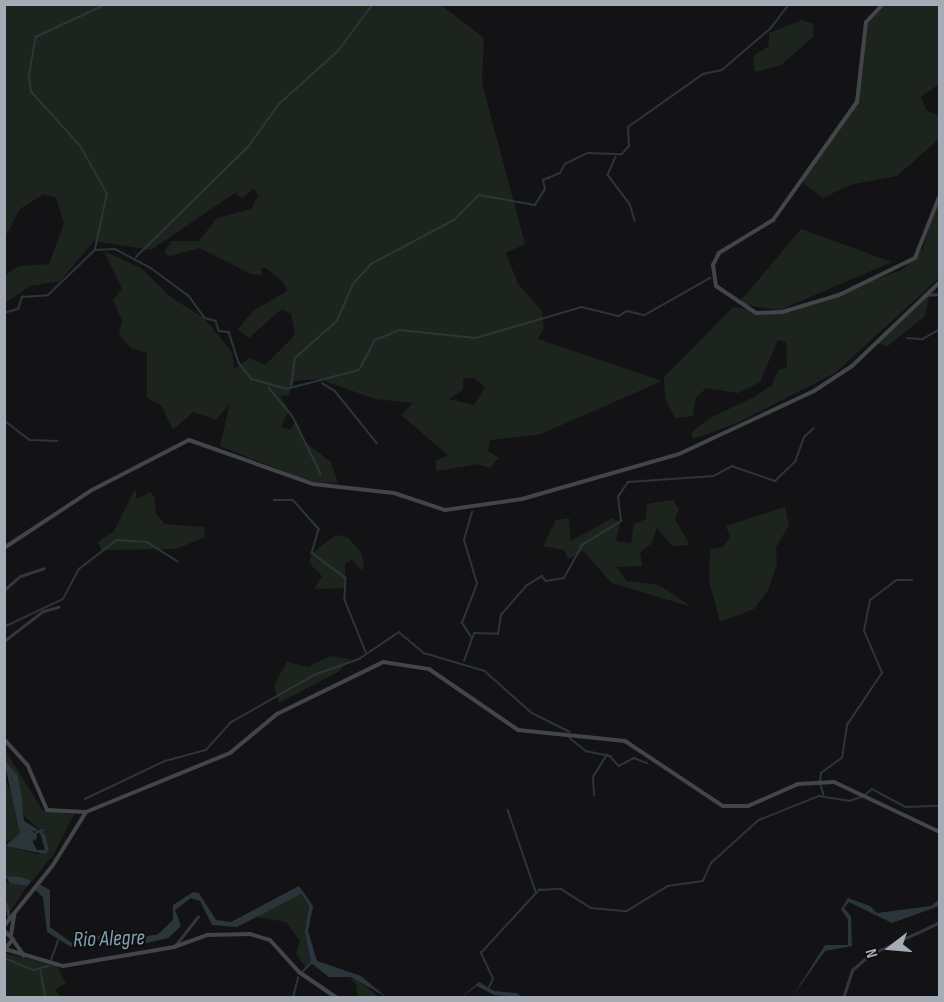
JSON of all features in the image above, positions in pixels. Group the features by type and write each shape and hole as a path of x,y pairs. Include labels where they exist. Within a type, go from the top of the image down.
{"street":[{"path":"883,4 866,22 857,102 773,220 719,253 713,265 716,286 736,304 756,313 792,310 839,295 915,258 939,195"},
{"path":"4,548 92,490 189,440 313,484 394,492 445,510 522,499 679,454 814,391 852,366 939,282"},
{"path":"924,295 939,294"},
{"path":"4,590 20,576 44,568"},
{"path":"4,640 42,611 58,607"},
{"path":"4,740 28,766 47,810 86,812 230,753 277,714 358,669 396,661 434,672 518,730 625,741 723,806 748,806 798,784 834,782 939,832"},
{"path":"4,926 40,880 86,812"},
{"path":"6,904 9,920"},
{"path":"14,914 12,937 4,949 63,966 174,947 214,934 263,937 337,998"},
{"path":"174,947 198,916"},
{"path":"843,998 852,970 868,955 939,922"},
{"path":"4,931 12,937 24,956"}],"shaded area":[{"path":"4,5 441,5 484,38 482,83 525,244 506,253 518,284 542,311 544,328 538,339 662,381 541,434 490,440 488,451 499,458 490,468 478,464 437,471 435,461 448,455 401,415 413,403 375,399 319,379 294,381 289,395 280,396 289,410 281,427 291,430 296,419 306,443 331,462 338,483 310,482 220,446 230,403 216,420 193,412 173,430 161,405 147,398 147,353 131,348 119,335 122,321 113,300 122,289 104,251 141,268 172,298 204,318 232,352 234,369 250,358 265,365 295,335 291,314 282,309 249,338 238,329 253,311 287,291 284,283 266,268 261,268 262,275 251,274 200,248 170,256 164,253 171,241 199,241 217,218 251,209 258,195 254,189 242,198 235,193 151,250 94,241 60,281 30,286 5,303 5,275 19,266 49,264 64,223 56,198 44,194 20,209 5,237","holes":["463,378 474,378 485,387 474,405 449,399 463,390"]},
{"path":"884,5 939,5 939,84 921,97 926,110 939,116 939,139 897,176 849,185 823,198 799,180 854,102 861,84 863,30"},
{"path":"802,20 813,24 814,36 781,65 755,72 753,56 769,46 769,33"},
{"path":"939,194 939,278 835,373 735,424 693,439 691,433 708,419 754,397 772,385 778,370 787,368 786,342 778,340 760,382 738,393 706,388 696,398 693,416 675,418 665,398 664,377 733,307 776,314 902,270 923,248"},
{"path":"801,229 892,262 780,310 738,304"},
{"path":"930,293 925,316 888,346 875,343"},
{"path":"135,489 137,499 150,492 154,496 156,514 165,524 204,527 205,537 176,549 101,550 98,542 114,531"},
{"path":"673,500 679,509 675,519 690,545 672,546 657,528 651,544 640,552 642,566 617,567 627,581 659,585 692,607 612,583 583,551 568,559 564,550 543,546 556,520 569,518 571,541 613,518 620,523 616,541 631,543 634,524 646,519 647,504"},
{"path":"785,507 789,525 776,547 777,565 768,590 754,609 720,622 709,581 710,549 723,547 730,537 726,526"},
{"path":"336,535 347,537 361,552 364,567 361,570 352,560 345,564 345,588 314,589 322,576 309,563 312,553"},
{"path":"330,656 351,659 338,672 279,703 274,685 287,662 308,667"},
{"path":"4,748 43,811 74,814 54,854 32,881 5,876 5,846 38,854 49,851 45,834 21,813 21,798 5,765"},
{"path":"5,765 21,798 24,821 45,834 49,850 45,854 5,846 20,833","holes":["25,828 40,833 45,850 37,850"]},
{"path":"4,776 17,809 20,833 12,840 5,841"},
{"path":"5,876 21,877 32,881 27,886 10,883"},
{"path":"5,882 27,886 9,913 5,899"},
{"path":"39,884 50,890 50,927 72,943 116,931 131,937 157,935 173,920 173,905 193,892 199,893 216,920 231,922 299,886 313,906 308,931 317,961 361,976 386,997 351,977 329,977 311,963 305,931 309,906 301,894 237,927 212,925 200,901 191,898 175,910 181,926 168,938 139,945 114,936 71,947 47,932 43,897 34,889"},
{"path":"301,894 309,906 305,931 313,965 305,966 296,954 300,941 286,922 256,917"},
{"path":"848,898 870,906 877,913 931,906 939,899 939,906 892,923 849,902 844,908 851,916 852,946 825,951 792,997 825,945 848,945 848,920 841,909"},
{"path":"5,953 57,966 66,983 55,990 61,997 5,997"},
{"path":"348,977 360,982 379,997 358,997 356,984"},
{"path":"479,982 494,991 517,993 521,997 494,995 477,986 462,997"}],"waterway":[{"path":"95,249 107,194 80,146 31,92 29,75 36,37 106,4"},
{"path":"136,257 248,147 279,104 338,51 373,4"},
{"path":"291,386 295,358 337,321 353,284 371,264 454,220 479,195 535,205 545,189 543,180 560,173 565,164 588,153 622,154 629,146 628,127 703,74 722,70 771,28 789,4"},
{"path":"616,157 608,175 630,204 635,220"},
{"path":"4,313 18,309 22,297 48,295 95,250 115,249 151,268 189,296 205,318 216,321 219,331 229,332 239,363 252,379 286,389 359,370 375,340 400,330 476,338 582,307 619,316 627,311 645,315 710,278"},
{"path":"907,338 923,339 940,329"},
{"path":"322,383 335,391 377,443"},
{"path":"269,388 293,417 321,474"},
{"path":"4,420 30,440 57,441"},
{"path":"464,661 474,633 498,634 501,615 526,586 542,576 546,581 564,578 582,545 621,521 618,497 628,482 714,476 732,466 775,481 795,462 804,437 814,428"},
{"path":"274,500 293,500 319,529 312,553 346,578 345,600 366,652"},
{"path":"471,637 462,623 477,584 464,540 472,512"},
{"path":"4,627 63,599 79,569 117,540 147,542 177,561"},
{"path":"820,781 821,773 842,758 847,725 882,673 864,631 870,600 897,580 912,580"},
{"path":"85,799 165,761 206,750 230,723 314,675 359,659 399,632 424,653 485,671 532,713 570,732"},
{"path":"570,738 586,751 610,756 619,766 634,758 647,763"},
{"path":"594,796 593,777 607,755"},
{"name":"Rio Alegre","path":"4,764 15,777 20,804"},
{"path":"821,785 824,795"},
{"path":"865,795 872,789 906,807 940,806"},
{"path":"489,987 493,979 481,953 539,890 561,889 591,908 627,911 668,886 703,881 711,863 759,820 819,796 849,801 861,797"},
{"path":"508,810 536,892"},
{"name":"Rio Alegre","path":"21,823 34,837 25,842"},
{"path":"33,835 43,830"},
{"path":"51,960 58,941"},
{"path":"4,958 34,970 48,966"},
{"path":"303,971 313,961"},
{"path":"41,971 46,998"},
{"path":"293,998 298,978"}]}
